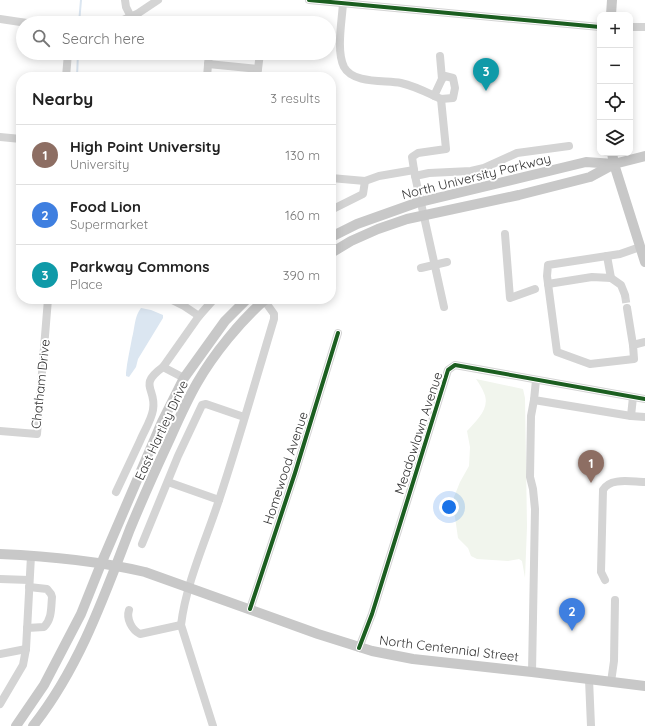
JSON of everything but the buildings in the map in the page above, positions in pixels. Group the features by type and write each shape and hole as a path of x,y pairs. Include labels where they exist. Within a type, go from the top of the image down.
{"main road":[{"path":"610,12 612,0"},
{"path":"613,156 645,262"},
{"name":"North University Parkway","path":"336,250 351,241 378,229 407,219 520,195 590,177 614,164 645,156"},
{"name":"North University Parkway","path":"336,234 390,212 420,203 586,162 614,164"},
{"name":"East Hartley Drive","path":"101,564 162,422 184,378 225,321 243,304"},
{"path":"194,388 205,359 248,308 249,304"},
{"name":"East Hartley Drive","path":"116,565 158,464 194,388 220,350 260,304"},
{"name":"North Centennial Street","path":"0,554 116,565 145,572 359,648 413,659 645,686"},
{"path":"16,726 44,685 81,614 101,564"},
{"path":"32,726 62,683 81,650 116,565"}],"street":[{"path":"125,0 126,7 130,16"},
{"path":"133,16 158,0"},
{"path":"309,0 343,3 377,3 597,27"},
{"path":"343,3 340,41 341,55 344,67 351,75 361,79 401,84 438,98 453,98 455,88 453,78 445,76 442,79"},
{"path":"0,19 16,21"},
{"path":"633,27 645,27"},
{"path":"440,56 442,79 438,98 446,149 418,153 412,157 420,203 444,307"},
{"path":"66,72 67,60"},
{"path":"207,72 208,60"},
{"path":"258,72 259,60"},
{"path":"208,64 252,72"},
{"path":"0,137 16,139"},
{"path":"336,178 365,181 379,176 471,171 484,168 517,153 569,146"},
{"path":"336,208 363,194 365,181"},
{"path":"505,234 510,298 535,289"},
{"path":"627,308 634,359 590,364 557,352 547,276 548,265 620,254 640,247"},
{"path":"607,256 610,278"},
{"path":"421,268 447,262"},
{"path":"548,284 592,277 610,278 621,285 625,295"},
{"name":"Chatham Drive","path":"0,431 37,434 48,304"},
{"path":"180,304 199,316"},
{"path":"116,492 153,410 149,382 155,373 163,367 199,316 210,304"},
{"path":"213,726 181,625 182,611 219,500 274,319 274,314 268,304"},
{"name":"Homewood Avenue","path":"250,609 295,473 338,333"},
{"path":"632,345 645,342"},
{"name":"Meadowlawn Avenue","path":"359,648 372,614 448,370 455,364 645,399"},
{"path":"163,367 184,378"},
{"path":"532,672 535,509 530,477 531,416 536,380"},
{"path":"631,416 633,397"},
{"path":"534,400 645,417"},
{"path":"142,544 178,456 202,405 206,404 244,417"},
{"path":"168,482 219,500"},
{"path":"604,580 601,572 603,490 608,484 614,482 645,482"},
{"path":"0,704 23,665 26,649 31,556"},
{"path":"0,578 47,589 52,594 50,620 48,624 44,627 27,628"},
{"path":"611,682 614,661 615,600"},
{"path":"129,610 127,615 134,631 140,634 181,625"},
{"path":"0,654 26,649"},
{"path":"589,679 591,726"}],"shaded area":[{"path":"141,308 163,315 163,318 129,377 126,376 126,369 136,319"},
{"path":"476,379 523,389 525,398 527,527 525,578 522,561 519,559 508,561 477,559 471,556 468,548 458,538 454,510 454,497 469,466 470,447 467,431 482,414 486,404 484,393"}],"waterway":[{"path":"80,16 81,0"},
{"path":"77,72 78,60"}],"tunnel":[{"path":"625,295 627,308"}],"cycle path":[{"path":"309,0 597,27"},
{"path":"250,609 295,473 338,333"},
{"path":"359,648 372,614 448,370 455,365 645,399"}],"place":[{"name":"Parkway Commons","path":"486,91"},
{"name":"High Point University","path":"591,483"},
{"name":"Food Lion","path":"572,631"}]}
